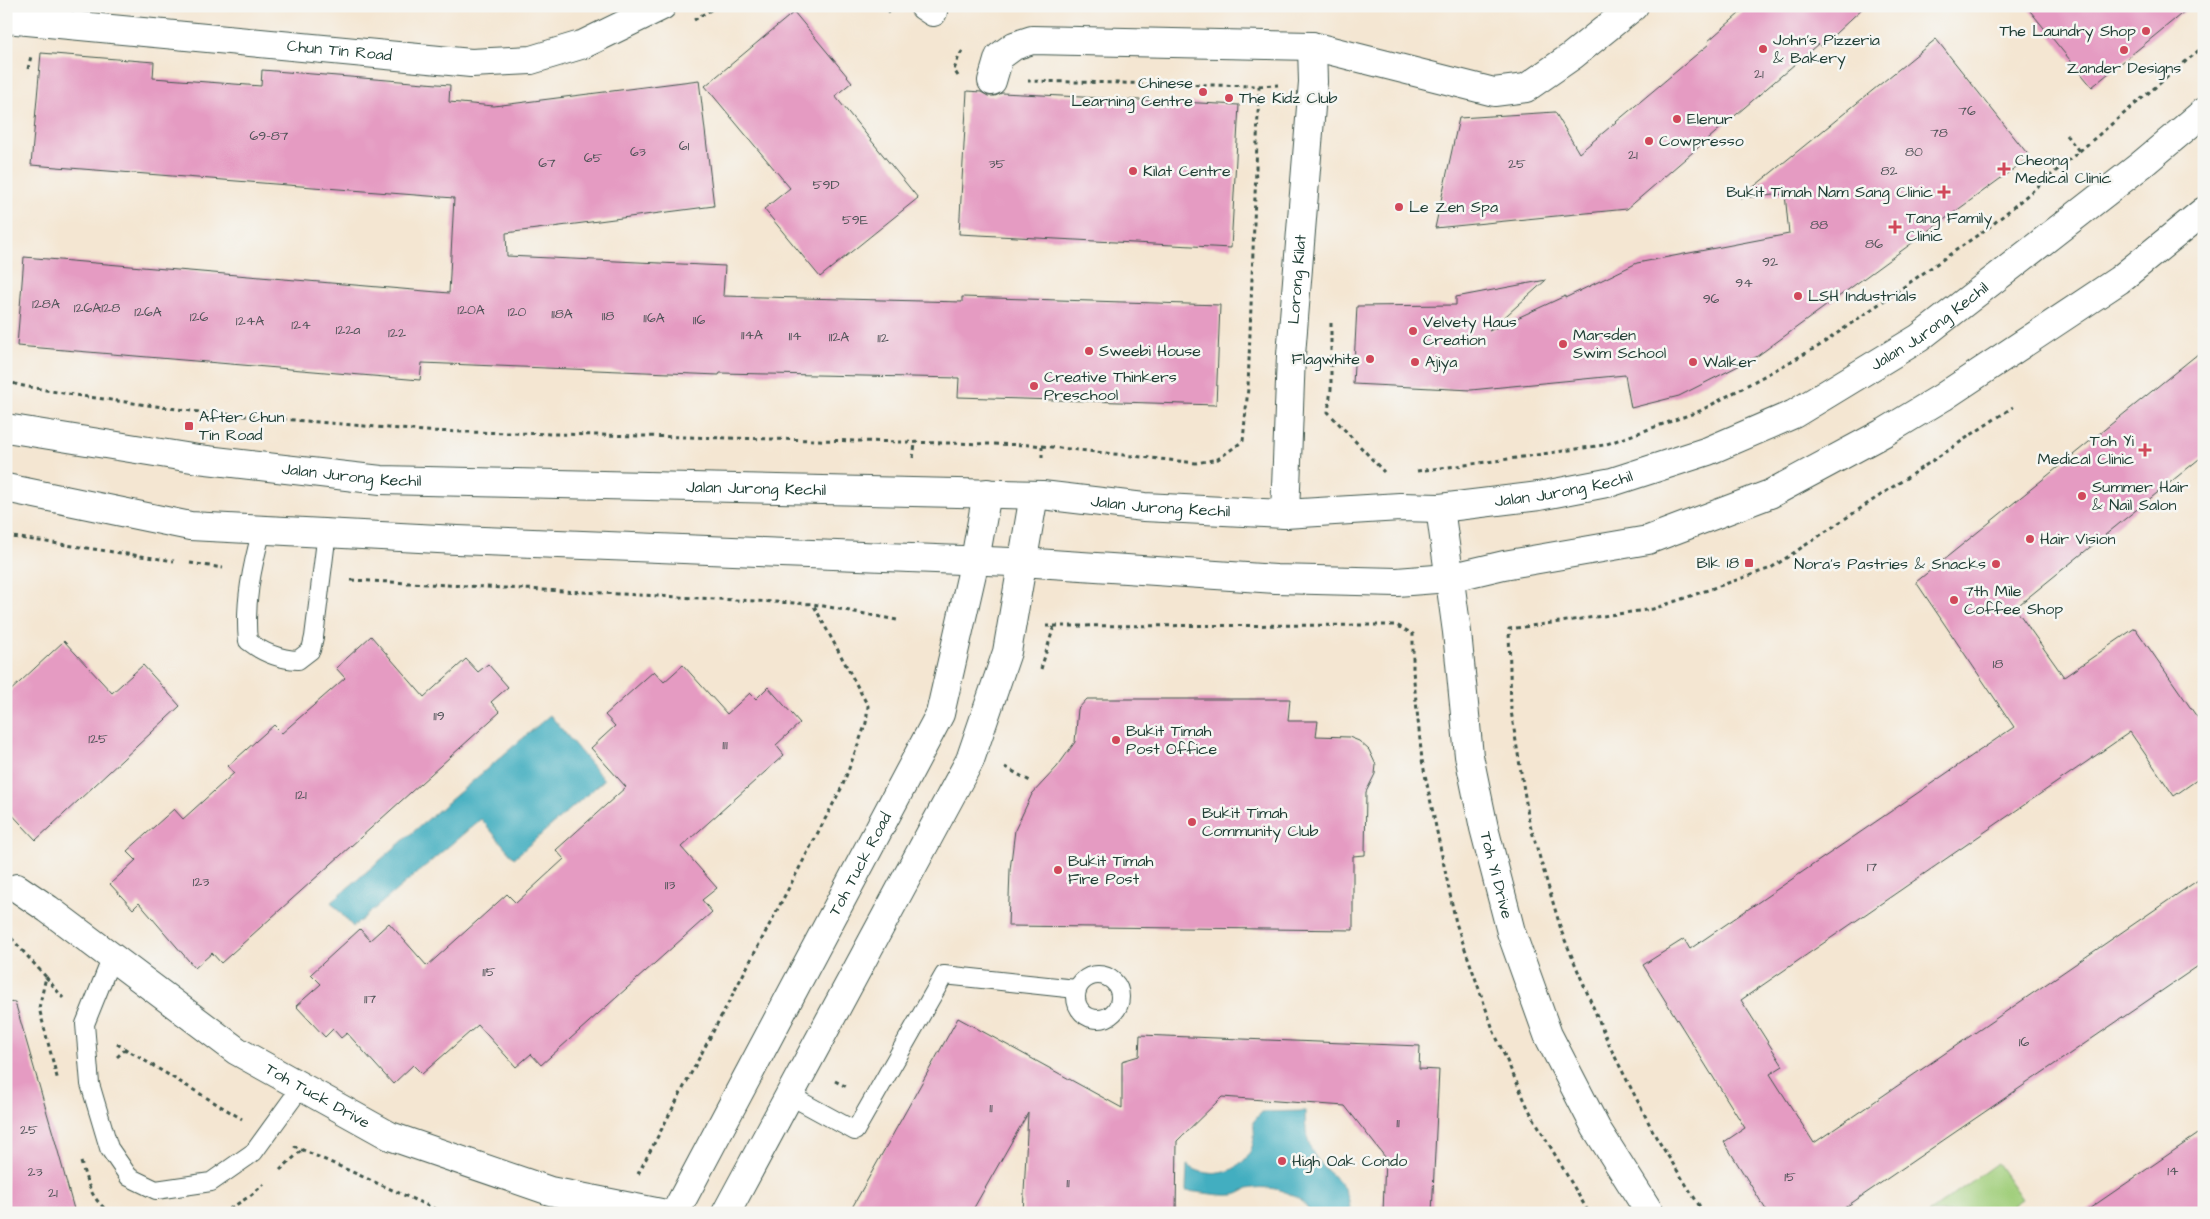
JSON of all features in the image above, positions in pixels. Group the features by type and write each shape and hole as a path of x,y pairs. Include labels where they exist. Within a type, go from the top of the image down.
{"street":[{"name":"Chun Tin Road","path":"7,25 470,63 531,60 584,44 662,6"},
{"path":"992,81 999,57 1014,46 1032,40 1312,46 1494,92 1526,88 1572,56 1634,6"},
{"name":"Lorong Kilat","path":"1285,514 1291,355 1313,82 1312,46"},
{"name":"Jalan Jurong Kechil","path":"6,428 198,459 381,480 987,493 1034,495 1144,507 1285,514 1400,507 1440,508 1539,496 1612,482 1708,451 1794,414 1919,338 2141,165 2204,112"},
{"path":"6,488 190,526 457,540 1022,562 1276,579 1397,582 1449,578 1504,564 1648,540 1770,494 1885,432 1943,397 2119,280 2204,211"},
{"name":"Toh Tuck Road","path":"675,1213 940,714 976,560 987,493"},
{"path":"726,1213 970,760 1007,652 1034,495"},
{"name":"Toh Yi Drive","path":"1440,508 1457,632 1469,756 1484,828 1511,932 1548,1035 1596,1128 1650,1213"},
{"name":"Toh Tuck Drive","path":"17,888 237,1051 390,1136 550,1191 661,1213"}],"lane":[{"path":"262,530 250,572 246,626 248,641 257,649 282,659 290,660 298,660 311,650 327,532"},
{"path":"112,957 85,1024 90,1084 109,1148 129,1177 156,1190 210,1182 254,1152 301,1087"},
{"path":"789,1095 855,1131 944,975 1076,989"}],"path":[{"path":"1411,471 1495,462 1604,445 1700,411 1819,346 1992,225 2204,46"},
{"path":"28,69 32,50"},
{"path":"6,380 18,385 199,412 424,431 1033,445 1196,463 1218,459 1243,441 1248,388 1259,86 992,81"},
{"path":"2066,135 2079,151"},
{"path":"1331,322 1331,389 1328,412 1384,473 1393,472"},
{"path":"1704,1213 1656,1137 1610,1047 1562,933 1529,821 1511,712 1509,629 1653,609 1771,568 2013,407"},
{"path":"6,536 250,572"},
{"path":"320,579 813,604 897,620"},
{"path":"622,1205 842,786 866,723 868,706 813,604"},
{"path":"1011,626 1396,626 1413,634"},
{"path":"1009,769 1030,781"},
{"path":"46,977 85,1024 267,1134 444,1213"},
{"path":"114,1059 126,1049"},
{"path":"832,1080 855,1091"}],"green space":[{"path":"1997,1163 2022,1199 2003,1213 1928,1213"}],"water":[{"path":"550,715 604,780 514,858 481,819 353,927 331,902"},
{"name":"High Oak Condo","path":"1305,1111 1306,1130 1311,1149 1316,1158 1341,1184 1346,1192 1350,1213 1310,1213 1292,1195 1274,1189 1248,1189 1235,1195 1186,1191 1187,1165 1199,1171 1224,1172 1235,1168 1245,1160 1251,1150 1254,1137 1253,1122 1262,1112"}],"building":[{"path":"1748,6 1865,6 1821,47 1818,44 1627,209 1435,228 1459,118 1555,112 1579,153 1709,44 1707,42"},
{"path":"2026,6 2191,6 2092,87"},
{"path":"794,12 852,82 835,96 918,198 820,277 764,209 790,188 705,86"},
{"path":"1936,39 2030,157 1756,357 1679,396 1631,408 1625,375 1471,390 1353,384 1357,306 1456,305 1456,297 1546,280 1489,331 1565,296 1565,298 1637,263 1789,234 1785,194 1740,198"},
{"path":"41,53 154,62 153,78 261,86 262,70 450,85 449,102 494,106 699,80 714,206 506,233 507,256 725,266 723,296 962,302 962,297 1220,305 1216,405 958,397 959,378 720,373 719,375 422,363 420,380 17,346 24,257 449,293 454,198 31,165"},
{"name":"Kilat Centre","path":"967,91 981,92 988,96 1002,93 1239,105 1231,248 959,234"},
{"path":"2204,349 2204,455 2015,608 2064,677 2135,628 2204,727 2204,775 2174,796 2130,732 1741,1000 1783,1066 1770,1074 1814,1143 2204,876 2204,962 1837,1213 1768,1213 1724,1142 1745,1128 1643,965 1684,939 1690,949 2014,727 1916,582"},
{"path":"371,636 424,697 466,659 478,672 488,664 508,687 491,702 500,712 221,963 212,953 195,968 139,903 133,909 110,884 136,860 127,851 174,809 183,819 234,773 228,766 274,725 282,733 345,678 336,668"},
{"path":"64,641 112,693 143,665 180,706 36,840 6,808 6,695"},
{"path":"683,665 727,714 750,693 756,699 768,687 800,723 776,745 784,755 681,847 717,888 702,900 712,912 541,1065 531,1054 516,1067 478,1025 422,1074 413,1065 393,1084 347,1033 341,1038 333,1029 325,1037 296,1006 321,984 311,974 360,929 370,940 389,923 427,966 507,894 516,903 564,859 556,850 626,787 591,748 615,726 605,715 654,671 664,682"},
{"name":"Bukit Timah Community Club","path":"1087,699 1290,699 1288,721 1318,721 1316,736 1349,737 1359,741 1369,750 1376,765 1375,774 1366,792 1365,855 1353,856 1353,930 1008,926 1010,870 1015,830 1032,794 1057,767 1075,742 1078,709"},
{"path":"15,1002 75,1213 6,1213 6,1003"},
{"path":"958,1018 1122,1108 1122,1061 1139,1056 1140,1035 1420,1046 1419,1069 1439,1070 1432,1213 1383,1213 1385,1157 1345,1106 1222,1097 1177,1141 1176,1213 1023,1213 1028,1113 971,1213 849,1213"},
{"path":"2204,1130 2204,1213 2083,1213"}],"place":[{"name":"The Laundry Shop","path":"2146,31"},
{"name":"John’s Pizzeria & Bakery","path":"1763,49"},
{"name":"Zander Designs","path":"2124,50"},
{"name":"Chinese Learning Centre","path":"1203,92"},
{"name":"The Kidz Club","path":"1229,98"},
{"name":"Elenur","path":"1677,119"},
{"name":"Cowpresso","path":"1649,141"},
{"name":"Cheong Medical Clinic","path":"2004,169"},
{"name":"Kilat Centre","path":"1133,171"},
{"name":"Bukit Timah Nam Sang Clinic","path":"1944,192"},
{"name":"Le Zen Spa","path":"1399,207"},
{"name":"Tang Family Clinic","path":"1895,227"},
{"name":"LSH Industrials","path":"1798,296"},
{"name":"Velvety Haus Creation","path":"1413,331"},
{"name":"Marsden Swim School","path":"1563,344"},
{"name":"Sweebi House","path":"1089,351"},
{"name":"Flagwhite","path":"1370,359"},
{"name":"Ajiya","path":"1415,362"},
{"name":"Walker","path":"1693,362"},
{"name":"Creative Thinkers Preschool","path":"1034,386"},
{"name":"After Chun Tin Road","path":"189,426"},
{"name":"Toh Yi Medical Clinic","path":"2145,450"},
{"name":"Summer Hair & Nail Salon","path":"2082,496"},
{"name":"Hair Vision","path":"2030,539"},
{"name":"Blk 18","path":"1749,563"},
{"name":"Nora's Pastries & Snacks","path":"1996,564"},
{"name":"7th Mile Coffee Shop","path":"1954,600"},
{"name":"Bukit Timah Post Office","path":"1116,740"},
{"name":"Bukit Timah Community Club","path":"1192,822"},
{"name":"Bukit Timah Fire Post","path":"1058,870"},
{"name":"High Oak Condo","path":"1282,1161"}]}
